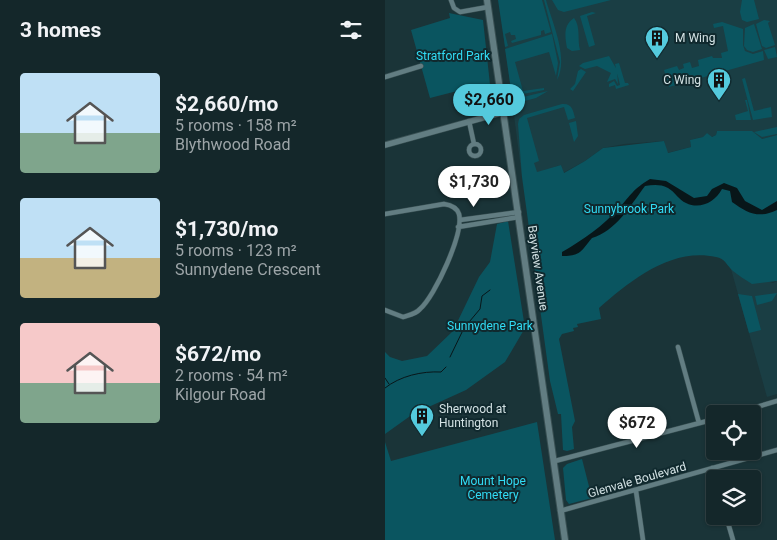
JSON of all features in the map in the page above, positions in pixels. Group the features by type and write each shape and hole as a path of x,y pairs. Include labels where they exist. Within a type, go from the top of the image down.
{"main road":[{"name":"Bayview Avenue","path":"488,3 565,540"}],"street":[{"path":"451,0 454,8 460,12 488,3"},
{"path":"385,77 421,66"},
{"path":"385,145 505,112"},
{"path":"469,121 474,144"},
{"path":"385,214 445,204 451,205 459,212 460,220 447,266 421,309 403,317 385,310"},
{"path":"460,220 519,215"},
{"path":"458,227 492,222 519,215"},
{"path":"491,216 492,222"},
{"path":"678,347 699,423"},
{"path":"761,406 777,401"},
{"path":"555,461 706,421"},
{"name":"Glenvale Boulevard","path":"560,511 777,450"},
{"path":"636,491 643,540"},
{"path":"729,525 733,540"}],"shaded area":[{"path":"499,0 777,0 777,135 762,139 717,131 716,135 711,137 707,133 703,137 690,140 691,147 667,153 664,141 624,144 603,148 563,173 561,165 522,177"},
{"path":"650,179 666,181 694,198 707,196 712,189 724,183 737,188 745,201 762,210 777,201 777,210 764,214 748,212 732,202 730,191 722,189 707,204 697,206 684,202 665,187 657,185 645,186 622,217 608,230 592,238 577,254 562,256 562,252 599,227 613,215 636,189"},
{"path":"731,269 773,283 777,281 777,394 767,397"}],"green space":[{"path":"498,0 542,0 551,32 545,34 544,30 541,31 541,35 512,43 511,41 516,39 515,35 511,35 510,32 505,34 508,46 505,47"},
{"path":"544,0 546,0 560,51 561,61 560,71 557,80 560,62"},
{"path":"552,0 611,0 564,12 558,10"},
{"path":"742,0 754,0 759,19 747,22 742,20 740,12"},
{"path":"592,12 596,13 587,16 595,45 589,47 580,16"},
{"name":"Stratford Park","path":"449,13 483,20 492,103 489,109 472,116 465,89 430,98 411,30 450,18"},
{"path":"574,18 578,29 580,50 572,51 567,48 566,28"},
{"path":"764,20 770,21 768,23 775,45 766,48 762,46 756,24"},
{"path":"722,22 743,29 745,51 753,54 763,51 764,60 669,87 664,70 677,66 679,70 684,68 683,64 690,62 692,68 699,66 698,60 712,56 713,58 722,58 721,53 728,51 723,26 714,28 713,24"},
{"path":"754,24 762,49 753,52 747,50 744,46 745,28"},
{"path":"552,34 558,63 556,76 549,52 515,62 523,91 544,88 544,90 512,96 505,49"},
{"path":"775,47 777,57 768,59 764,50"},
{"path":"609,56 617,70 618,84 615,79 607,82 611,73 597,66 585,69 579,66 583,63"},
{"path":"619,63 625,83 629,85 616,89 615,85 609,87 609,84 614,81 617,86 620,85 615,64"},
{"path":"581,69 586,72 573,91 570,89 575,84 578,71"},
{"path":"745,78 754,111 771,107 772,117 753,120 742,79"},
{"path":"548,91 536,98 517,103 519,98"},
{"path":"745,100 747,100 751,120 736,120 735,115 748,111"},
{"name":"Sunnybrook Park","path":"562,104 570,106 575,118 568,120 564,107 527,118 539,161 534,163 537,172 561,165 564,173 603,148 664,141 668,153 691,147 690,140 703,137 707,133 712,137 716,135 717,131 752,131 762,139 777,135 777,281 752,284 733,271 719,258 699,255 683,257 652,269 624,287 599,308 601,319 577,324 578,327 573,328 574,331 562,334 559,339 575,421 572,427 574,449 567,451 563,450 561,414 558,414 550,381 522,177 518,124 519,119 524,115"},
{"path":"576,121 578,136 574,142 569,123"},
{"path":"777,127 777,134 762,137 754,132"},
{"name":"Sunnydene Park","path":"508,221 525,328 505,362 466,390 413,414 385,434 385,352 390,357 402,361 427,356 453,331 479,277 490,262 497,224"},
{"path":"777,293 772,301 757,305 755,296"},
{"path":"738,294 752,296 761,330 749,333"},
{"name":"Mount Hope Cemetery","path":"537,422 555,540 385,540 385,442 391,461"},
{"path":"582,459 592,498 569,504 566,500 563,468 567,464"}],"waterway":[{"path":"450,357 464,328 480,309 482,296 490,290"},
{"path":"385,388 404,377 426,372 441,372 446,367"},
{"path":"385,378 389,384"}],"place":[{"name":"M Wing","path":"657,59"},
{"name":"C Wing","path":"719,101"},
{"name":"Sherwood at Huntington","path":"422,437"}]}
